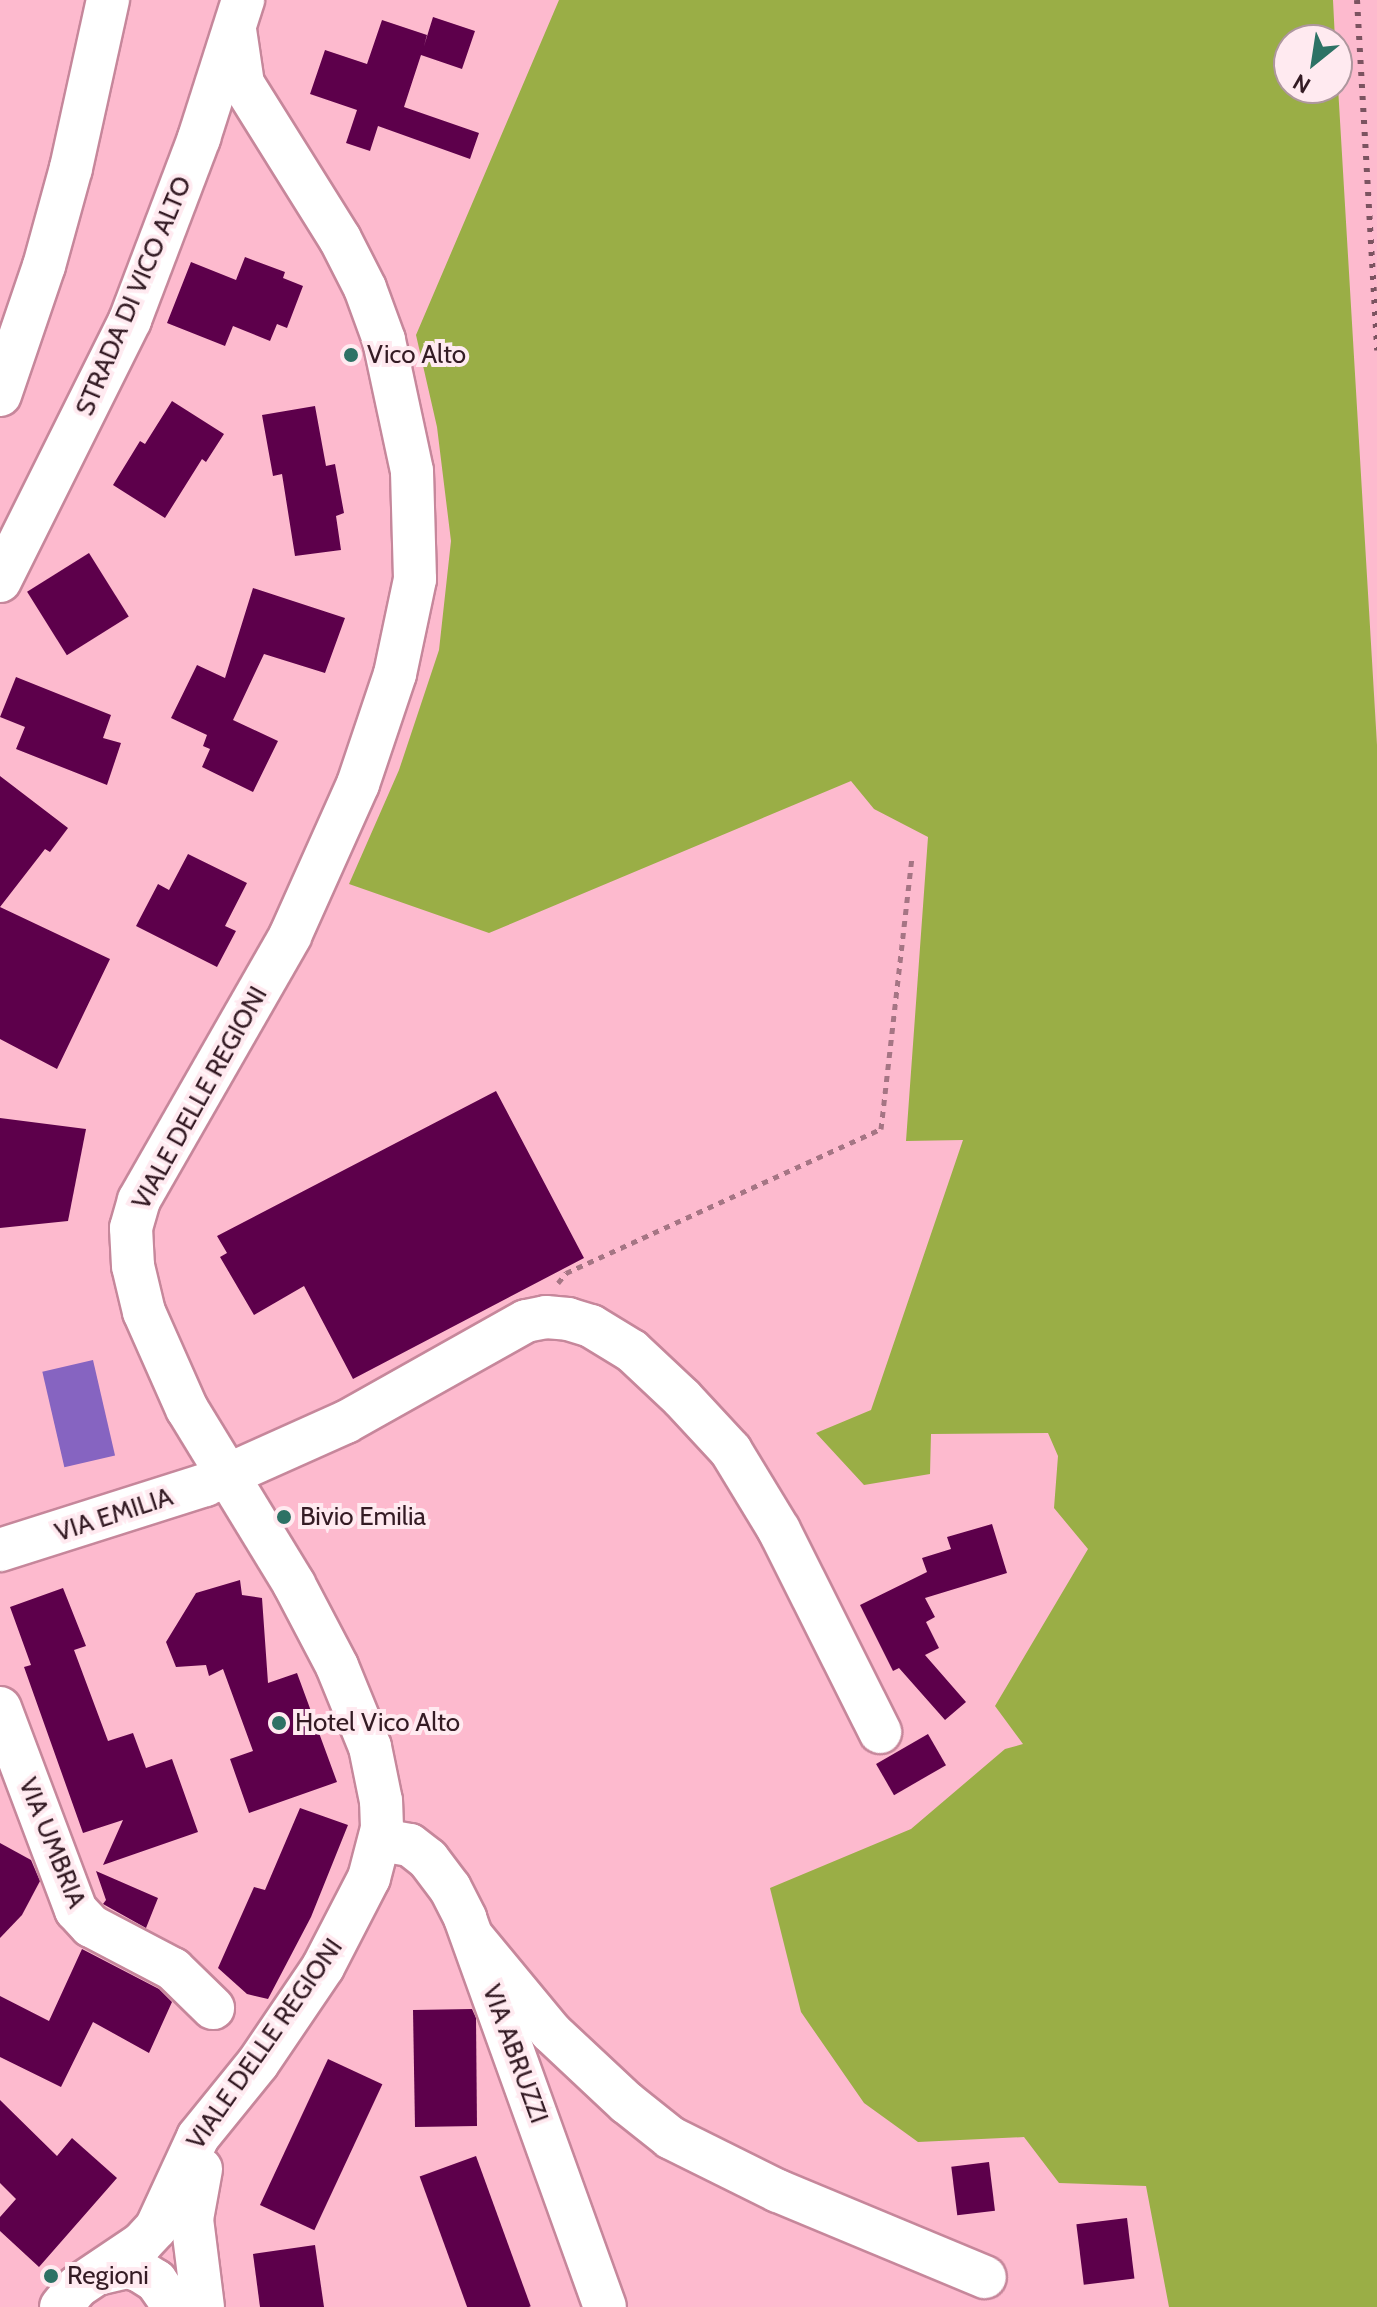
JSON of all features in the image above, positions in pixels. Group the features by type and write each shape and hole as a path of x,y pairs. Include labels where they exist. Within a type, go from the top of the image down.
{"street":[{"path":"0,395 40,279 71,168 108,0"},
{"name":"STRADA DI VICO ALTO","path":"0,581 130,320 199,138 239,15"},
{"name":"VIALE DELLE REGIONI","path":"61,2307 77,2287 151,2233 165,2212 198,2137 229,2101 323,1967 360,1899 381,1840 377,1775 355,1708 294,1584 179,1393 144,1312 133,1266 133,1219 153,1173 290,936 370,751 395,674 410,612 416,556 409,446 396,383 378,321 340,239 243,84 239,15"},
{"path":"526,1321 546,1317 568,1319 612,1337 632,1351 682,1398 731,1451 779,1530 880,1732"},
{"name":"VIA EMILIA","path":"0,1550 136,1510 227,1476 346,1422 526,1321"},
{"name":"VIA UMBRIA","path":"0,1708 76,1910 91,1926 173,1969 213,2008"},
{"name":"VIA ABRUZZI","path":"381,1840 410,1845 433,1863 450,1888 474,1939 605,2307"},
{"path":"474,1939 551,2032 627,2103 671,2138 743,2176 985,2277"},
{"path":"203,2307 192,2241 192,2208 202,2164 229,2101"},
{"path":"50,2307 58,2292 83,2263 182,2168"},
{"path":"97,2274 128,2267 140,2271 156,2281 174,2307"}],"path":[{"path":"526,1321 566,1273 881,1129 912,856"}],"green space":[{"path":"559,0 1333,0 1334,24 1273,24 1273,104 1339,104 1377,745 1377,2307 1169,2307 1146,2186 1059,2183 1024,2137 918,2142 864,2103 801,2012 770,1888 911,1829 1005,1749 1023,1744 995,1706 1088,1549 1054,1508 1058,1456 1048,1433 931,1434 930,1474 864,1485 816,1433 871,1410 963,1140 906,1141 928,837 874,809 851,781 489,933 349,884 399,770 439,650 451,541 437,427 416,335"}],"shaded area":[{"path":"93,1360 115,1455 64,1467 42,1372"}],"building":[{"path":"433,17 475,31 462,69 421,55 404,107 479,133 470,159 378,126 370,151 346,143 357,110 310,94 325,50 367,64 382,20 427,35 424,46"},
{"path":"245,257 285,272 283,278 303,286 287,328 277,324 270,341 233,326 225,346 167,323 191,262 236,280"},
{"path":"172,401 224,434 206,462 202,459 165,518 113,485 140,441 145,444"},
{"path":"315,406 326,466 335,464 344,513 336,516 341,550 295,556 282,474 273,476 262,415"},
{"path":"89,553 129,617 67,655 27,592"},
{"path":"253,588 345,618 325,673 264,654 233,720 278,741 253,792 202,767 210,749 203,746 207,735 171,718 197,665 225,678"},
{"path":"16,677 111,715 103,738 121,743 107,785 16,749 25,727 0,717"},
{"path":"0,776 68,828 50,852 45,849 0,907"},
{"path":"188,854 247,883 225,926 236,931 217,967 136,926 158,884 169,890"},
{"path":"0,907 110,959 57,1069 0,1039"},
{"path":"496,1091 584,1258 353,1379 304,1286 254,1315 220,1257 227,1253 217,1236"},
{"path":"0,1118 86,1129 68,1221 0,1228"},
{"path":"992,1524 1007,1573 925,1598 935,1617 926,1622 939,1648 925,1655 966,1702 945,1720 899,1668 893,1671 860,1605 927,1572 922,1558 951,1549 947,1537"},
{"path":"240,1580 242,1595 262,1598 268,1683 297,1673 337,1782 249,1813 230,1759 253,1751 223,1669 209,1676 206,1665 176,1667 166,1642 196,1593"},
{"path":"63,1588 86,1646 74,1650 108,1741 133,1733 146,1768 172,1759 198,1832 103,1865 123,1820 83,1833 24,1667 31,1665 10,1607"},
{"path":"928,1734 946,1765 894,1795 876,1764"},
{"path":"300,1808 348,1825 311,1917 268,1999 247,1994 218,1968 254,1887 265,1890"},
{"path":"0,1843 31,1860 40,1881 22,1915 0,1938"},
{"path":"96,1871 158,1898 146,1928 103,1904 106,1900"},
{"path":"82,1949 159,1989 172,2002 149,2053 93,2022 61,2087 0,2057 0,1996 49,2021"},
{"path":"472,2009 476,2018 477,2126 415,2127 413,2010"},
{"path":"328,2059 382,2084 314,2230 260,2205"},
{"path":"0,2100 57,2156 72,2138 117,2178 39,2267 0,2231 0,2217 16,2199 0,2183"},
{"path":"476,2156 531,2306 467,2307 420,2177"},
{"path":"989,2162 995,2211 957,2215 951,2167"},
{"path":"1127,2218 1134,2279 1084,2285 1076,2224"},
{"path":"315,2245 324,2307 260,2307 253,2254"}],"railway":[{"path":"1357,0 1377,350"}],"place":[{"name":"Vico Alto","path":"351,355"},
{"name":"Bivio Emilia","path":"284,1517"},
{"name":"Hotel Vico Alto","path":"279,1723"},
{"name":"Regioni","path":"51,2276"}]}
